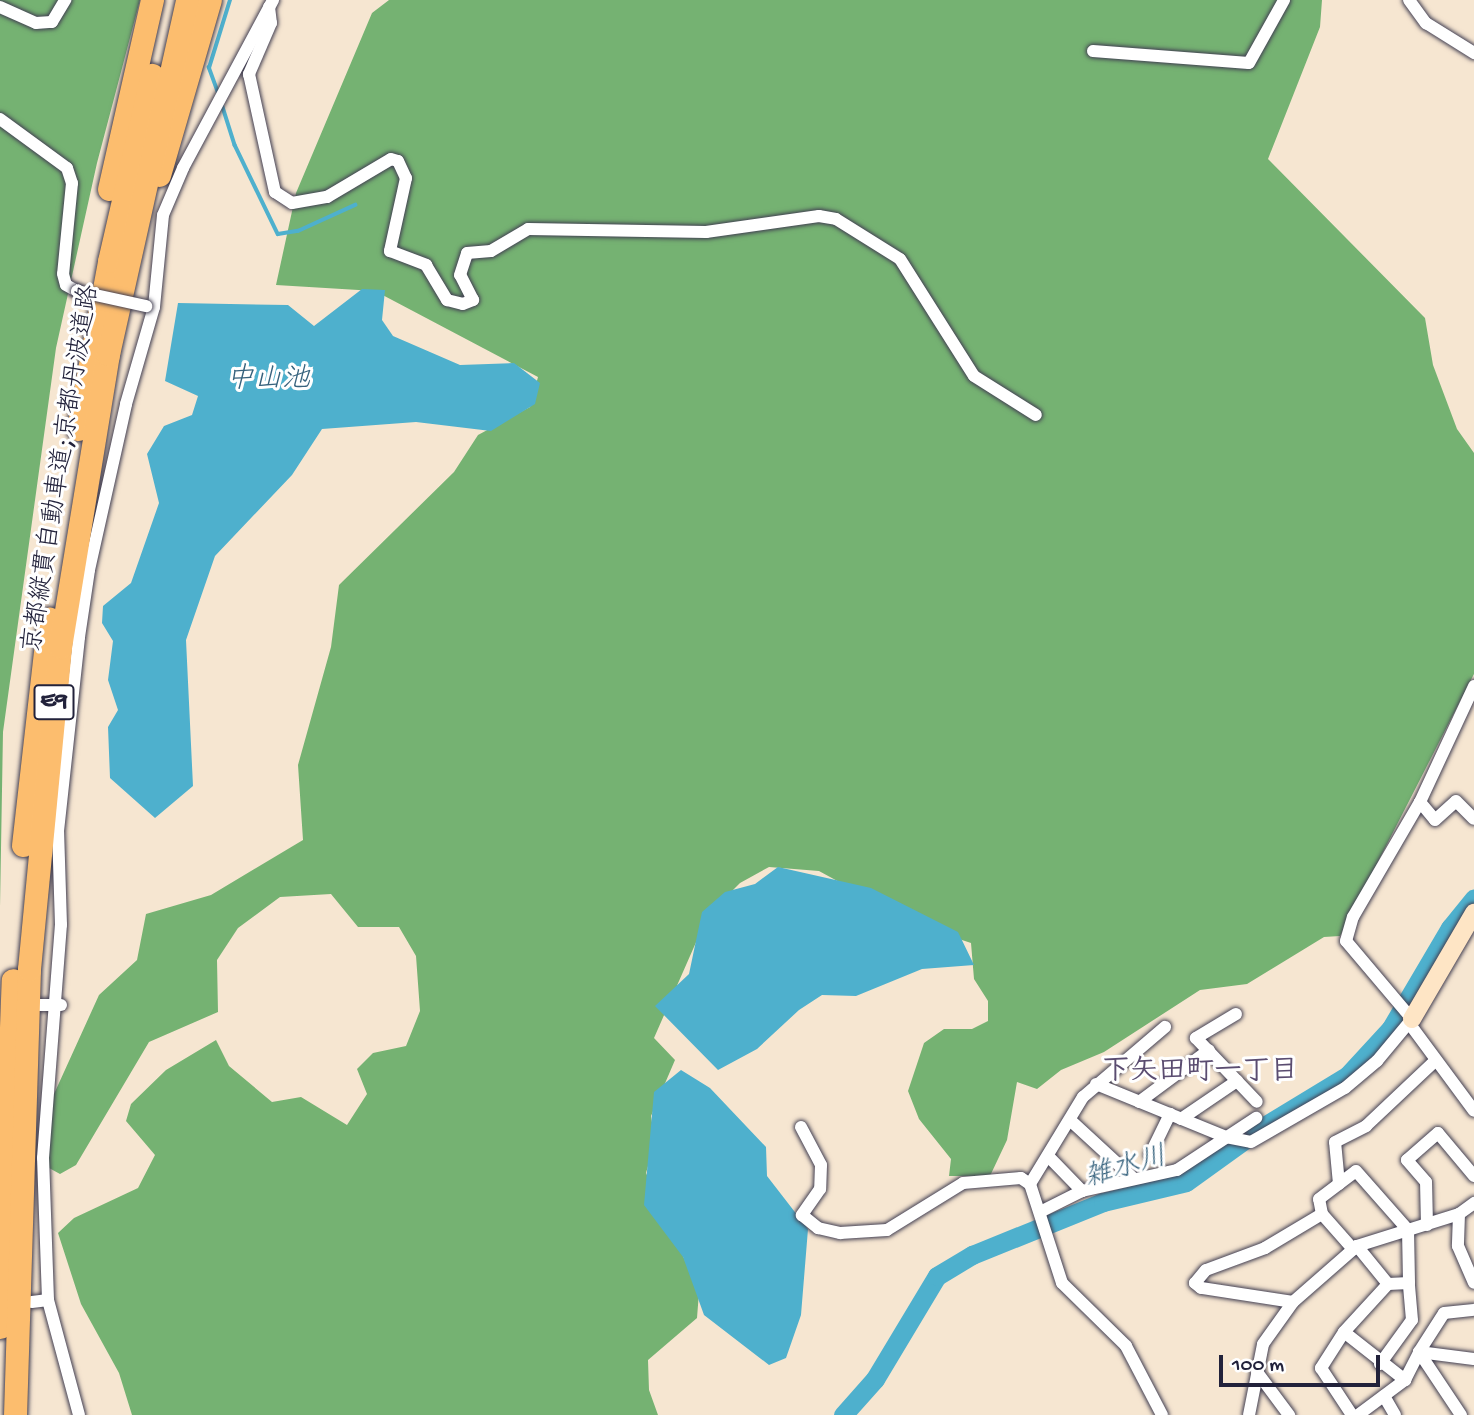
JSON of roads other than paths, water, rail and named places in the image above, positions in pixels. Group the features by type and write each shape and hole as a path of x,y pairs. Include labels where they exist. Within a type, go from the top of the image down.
{"highway":[{"path":"97,320 100,233 152,0"},
{"name":"京都縦貫自動車道;京都丹波道路","path":"0,1327 8,1072 27,800 64,515 97,320 170,0"},
{"name":"京都縦貫自動車道;京都丹波道路","path":"15,1415 29,969 59,660 89,458 138,205 187,0"},
{"path":"89,458 139,242 210,0"}],"street":[{"path":"0,7 36,23 52,22 65,0"},
{"path":"1093,51 1249,63 1284,0"},
{"path":"1409,0 1426,23 1474,53"},
{"path":"79,1415 48,1300 43,1158 58,1005 61,925 58,831 79,637 89,570 150,306 163,215 183,168 271,3"},
{"path":"271,3 271,23 248,74 275,192 292,203 327,197 349,188 391,159 398,161 406,178 390,251 426,265 447,300 463,304 473,300 460,275 467,253 491,251 528,229 706,232 819,216 836,219 900,260 974,376 1036,415"},
{"path":"0,119 67,168 72,183 62,274 66,285 77,291 150,306"},
{"path":"1474,686 1420,802 1353,917 1346,941 1410,1021 1474,1111"},
{"path":"1420,802 1423,811 1435,820 1456,801 1474,819"},
{"path":"1096,1084 1226,1137 1251,1143 1345,1088 1377,1061 1410,1021 1474,913"},
{"path":"40,1005 58,1005"},
{"path":"1236,1014 1196,1038 1257,1102"},
{"path":"1030,1184 1096,1084 1166,1027"},
{"path":"1139,1102 1209,1051"},
{"path":"1339,1184 1335,1142 1366,1126 1436,1060"},
{"path":"1150,1155 1176,1116 1237,1081"},
{"path":"1042,1211 1083,1191 1132,1177 1177,1170 1256,1118"},
{"path":"1070,1120 1132,1177"},
{"path":"802,1127 821,1165 820,1189 802,1215 818,1228 840,1233 887,1230 963,1183 1021,1178 1030,1184 1042,1211 1062,1283 1126,1346 1162,1415"},
{"path":"1427,1225 1426,1182 1407,1160 1438,1133 1474,1176"},
{"path":"1048,1156 1083,1191"},
{"path":"1380,1364 1412,1320 1408,1230 1356,1171 1320,1199 1322,1214 1388,1284"},
{"path":"1249,1415 1257,1372 1270,1330 1293,1302 1355,1247 1459,1214 1474,1203"},
{"path":"1293,1302 1201,1289 1195,1283 1206,1270 1265,1248 1322,1214"},
{"path":"1459,1214 1458,1246 1474,1283"},
{"path":"1352,1415 1321,1368 1344,1332 1388,1284 1409,1283"},
{"path":"32,1302 48,1300"},
{"path":"1358,1415 1405,1380 1444,1313 1474,1310"},
{"path":"1344,1332 1380,1364 1405,1380"},
{"path":"1419,1352 1474,1359"},
{"path":"1419,1352 1461,1415"},
{"path":"1257,1372 1289,1415"},
{"path":"1384,1396 1395,1415"}],"water":[{"name":"中山池","path":"362,289 385,290 382,320 393,336 460,365 514,363 540,383 535,404 491,431 416,422 322,429 292,475 215,556 186,640 193,786 155,818 110,778 108,727 118,710 108,680 113,641 102,623 103,606 131,583 159,503 147,454 164,426 192,415 198,396 165,381 178,303 288,305 314,326"},
{"path":"778,867 871,888 958,932 974,965 922,969 856,996 822,995 799,1010 757,1049 718,1070 655,1006 689,974 702,912 725,892 755,884"},
{"path":"681,1070 710,1088 766,1147 767,1176 808,1229 801,1315 786,1358 769,1365 704,1315 683,1257 644,1205 654,1092"}],"waterway":[{"path":"218,93 209,68 230,0"},
{"path":"222,104 235,145 278,234 298,231 355,205"},
{"name":"雑水川","path":"843,1415 875,1379 937,1276 972,1255 1103,1202 1186,1182 1261,1128 1348,1075 1391,1028 1450,928 1474,898"}],"district":[{"name":"下矢田町一丁目","path":"1200,1073"}]}
